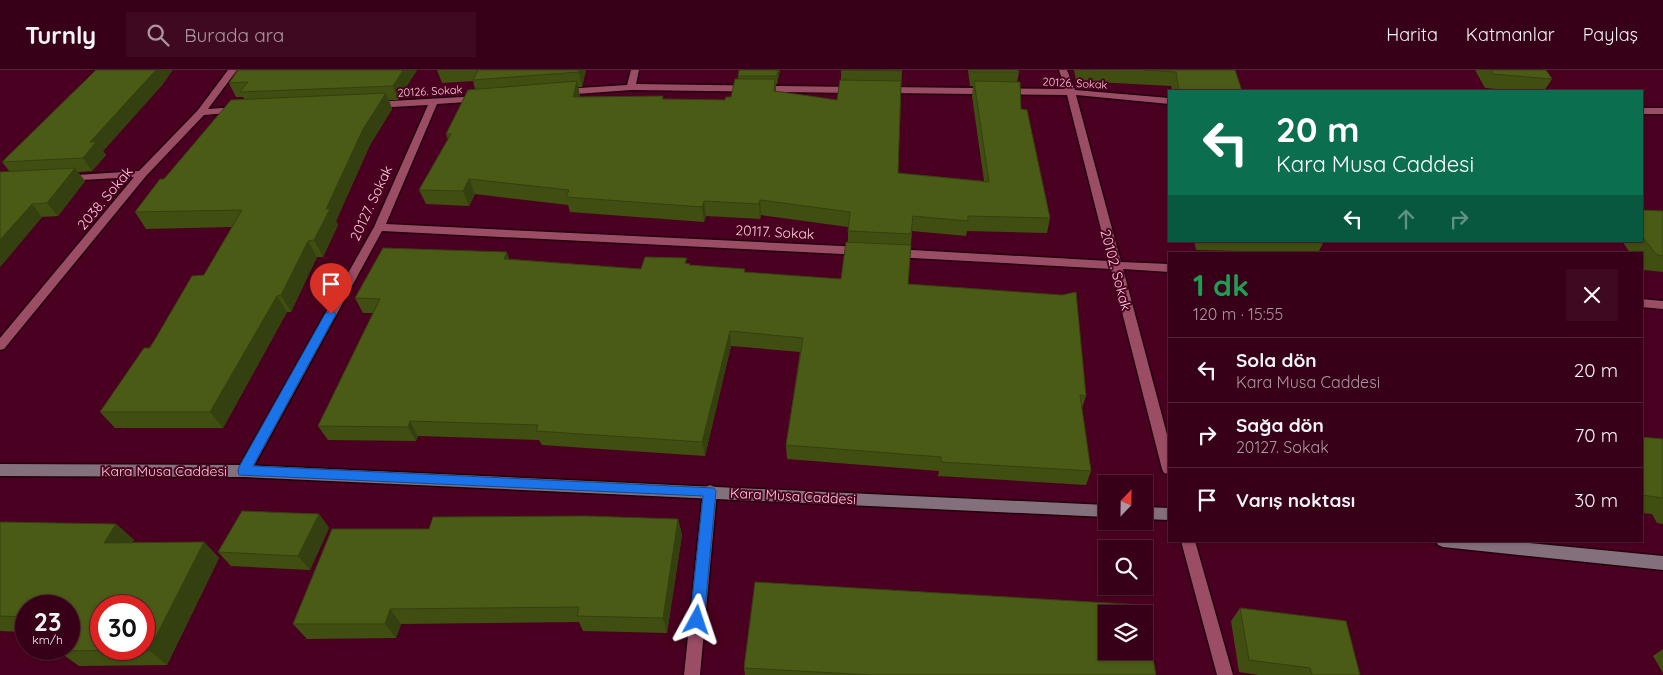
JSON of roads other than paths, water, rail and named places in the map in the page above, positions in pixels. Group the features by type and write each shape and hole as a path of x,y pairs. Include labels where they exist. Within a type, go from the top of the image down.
{"street":[{"name":"2038. Sokak","path":"0,346 142,174 201,112 233,70"},
{"path":"631,87 636,70"},
{"name":"20102. Sokak","path":"1063,70 1168,465"},
{"name":"20126. Sokak","path":"552,93 631,87 1070,92 1168,101"},
{"name":"20126. Sokak","path":"366,105 433,103 492,98"},
{"name":"20127. Sokak","path":"244,471 379,227 433,103"},
{"path":"201,112 250,110"},
{"path":"1643,111 1663,111"},
{"path":"57,178 142,174"},
{"name":"20117. Sokak","path":"379,227 1168,268"},
{"path":"1643,303 1663,305"},
{"name":"Kara Musa Caddesi","path":"0,470 244,471 710,491 1098,511"},
{"path":"692,675 710,491"},
{"path":"1153,513 1168,514"},
{"path":"1188,542 1225,675"},
{"path":"1453,542 1663,563"}]}
